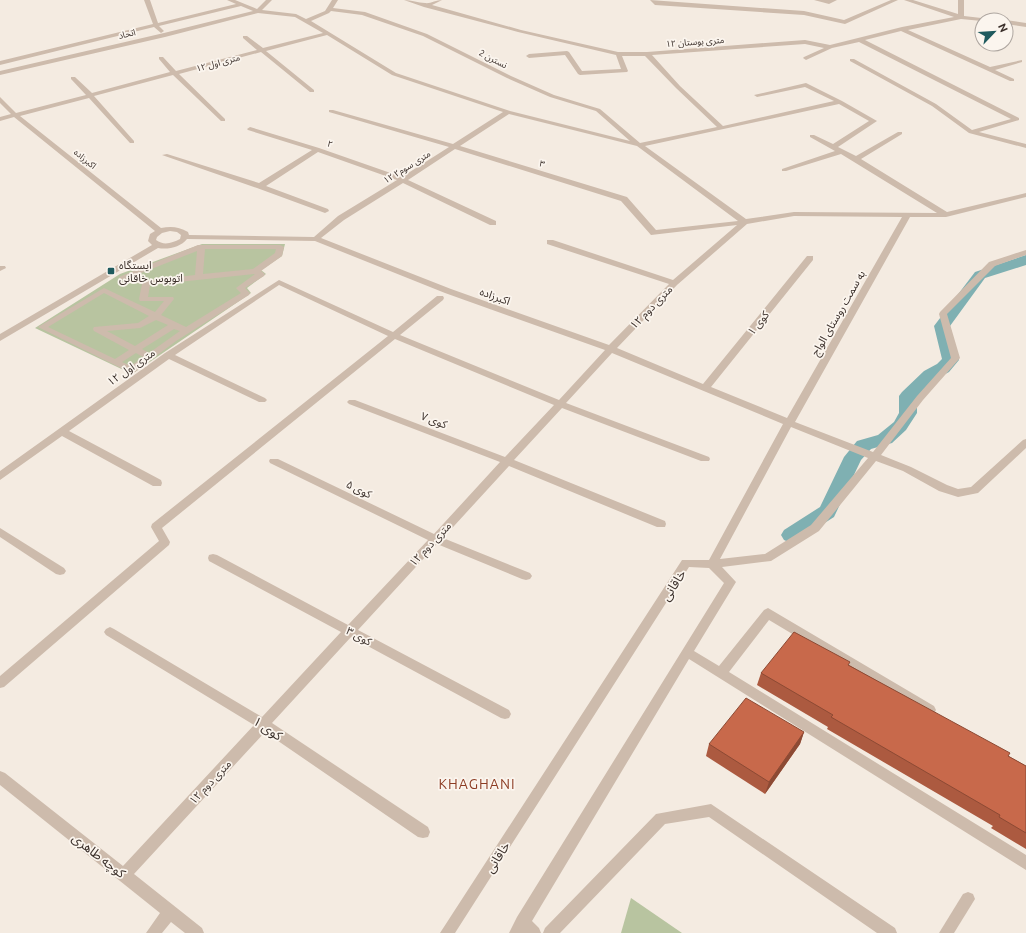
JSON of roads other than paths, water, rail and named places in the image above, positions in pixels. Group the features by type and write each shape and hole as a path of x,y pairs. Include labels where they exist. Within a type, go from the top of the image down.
{"street":[{"path":"147,0 156,26 165,35"},
{"path":"230,0 240,2 258,10 296,16 328,33 394,74 508,112 639,145 840,102"},
{"path":"258,10 269,0"},
{"path":"306,21 327,12 335,0"},
{"name":"۱۲ متری بوستان","path":"407,0 520,31 618,54 647,54 806,42 830,47 902,29 961,17 974,18"},
{"path":"426,6 439,0"},
{"path":"652,0 655,3 804,13 846,22 895,0"},
{"path":"817,0 829,2 834,0"},
{"path":"907,0 961,17 961,0"},
{"name":"اتحاد","path":"0,63 156,26 240,2"},
{"name":"نسترن 2","path":"329,9 363,13 425,35 509,77 552,96 598,110 639,145 745,222"},
{"name":"اتحاد","path":"2,76 12,71 165,35 258,10"},
{"path":"1014,23 1026,25"},
{"path":"902,29 1012,80"},
{"name":"۱۲ متری اول","path":"0,119 328,33"},
{"path":"245,37 312,91"},
{"path":"860,40 1017,119 971,132"},
{"path":"806,58 830,47"},
{"path":"529,56 567,53 580,73 625,71 618,54"},
{"path":"647,54 678,87 722,128"},
{"path":"161,58 175,74 223,120"},
{"path":"852,60 934,105 971,132 1026,146"},
{"path":"991,69 1020,61"},
{"path":"73,78 132,142"},
{"path":"757,95 806,85 874,121 834,147"},
{"name":"اکبرزاده","path":"0,99 15,115 160,231"},
{"name":"۳","path":"331,111 624,199 654,233 745,222"},
{"name":"۱۲ متری سوم۲","path":"316,240 341,218 508,112"},
{"name":"۲","path":"250,129 316,149 403,180 493,223"},
{"path":"856,158 900,133"},
{"path":"812,136 856,158 946,215"},
{"path":"260,186 316,149"},
{"path":"784,170 842,151"},
{"path":"165,155 260,186 325,211"},
{"path":"745,222 794,214 946,215 1026,195"},
{"name":"به سمت روستای الواج","path":"712,564 789,423 907,215"},
{"name":"۱۲ متری دوم","path":"124,875 611,349 674,283 745,222"},
{"path":"0,338 158,246 174,245 185,237 185,234 179,230 170,229 160,231 153,236 152,239 154,244 158,246"},
{"name":"اکبرزاده","path":"185,237 316,240 448,291 611,349 789,423 907,469 943,488 958,492 974,490 1026,442"},
{"path":"550,242 674,283"},
{"path":"199,276 201,247"},
{"path":"201,247 280,247 279,254 255,270 146,284 123,277 201,247"},
{"path":"712,564 767,558 816,528 920,398 956,358 943,314 992,264 1026,252"},
{"name":"کوی ۱","path":"705,388 810,258"},
{"path":"186,331 104,290 42,327 132,370 148,356 246,293 240,288 262,274 255,270"},
{"name":"۱۲ متری اول","path":"0,476 168,355 279,282 393,335"},
{"path":"146,284 143,299 170,299 156,316 140,325 96,329 148,356"},
{"path":"0,683 165,542 156,527 440,298"},
{"path":"116,362 174,325"},
{"path":"393,335 560,404 705,459"},
{"path":"168,355 262,400"},
{"name":"کوی ۷","path":"352,402 507,460 661,524"},
{"path":"61,431 157,483"},
{"name":"کوی ۵","path":"274,461 435,539 526,576"},
{"path":"0,532 60,571"},
{"name":"کوی ۳","path":"213,558 505,714"},
{"name":"خاقانی","path":"447,933 686,563 712,564"},
{"path":"534,933 519,928 730,582 712,564"},
{"path":"721,673 768,613 938,715"},
{"name":"کوی ۱","path":"110,632 263,724 423,832"},
{"path":"687,652 1026,863"},
{"name":"کوچه طاهری","path":"0,777 197,933"},
{"path":"550,933 661,818 711,810 890,933"},
{"path":"946,933 968,899"},
{"path":"153,933 170,911"}],"waterway":[{"path":"791,535 827,512 853,457 864,445 885,439 900,426 908,413 908,396 930,375 943,368 951,360 942,326 980,275 1026,260"}],"place":[{"name":"ایستگاه اتوبوس خاقانی","path":"111,271"}],"district":[{"name":"KHAGHANI","path":"477,784"}]}
